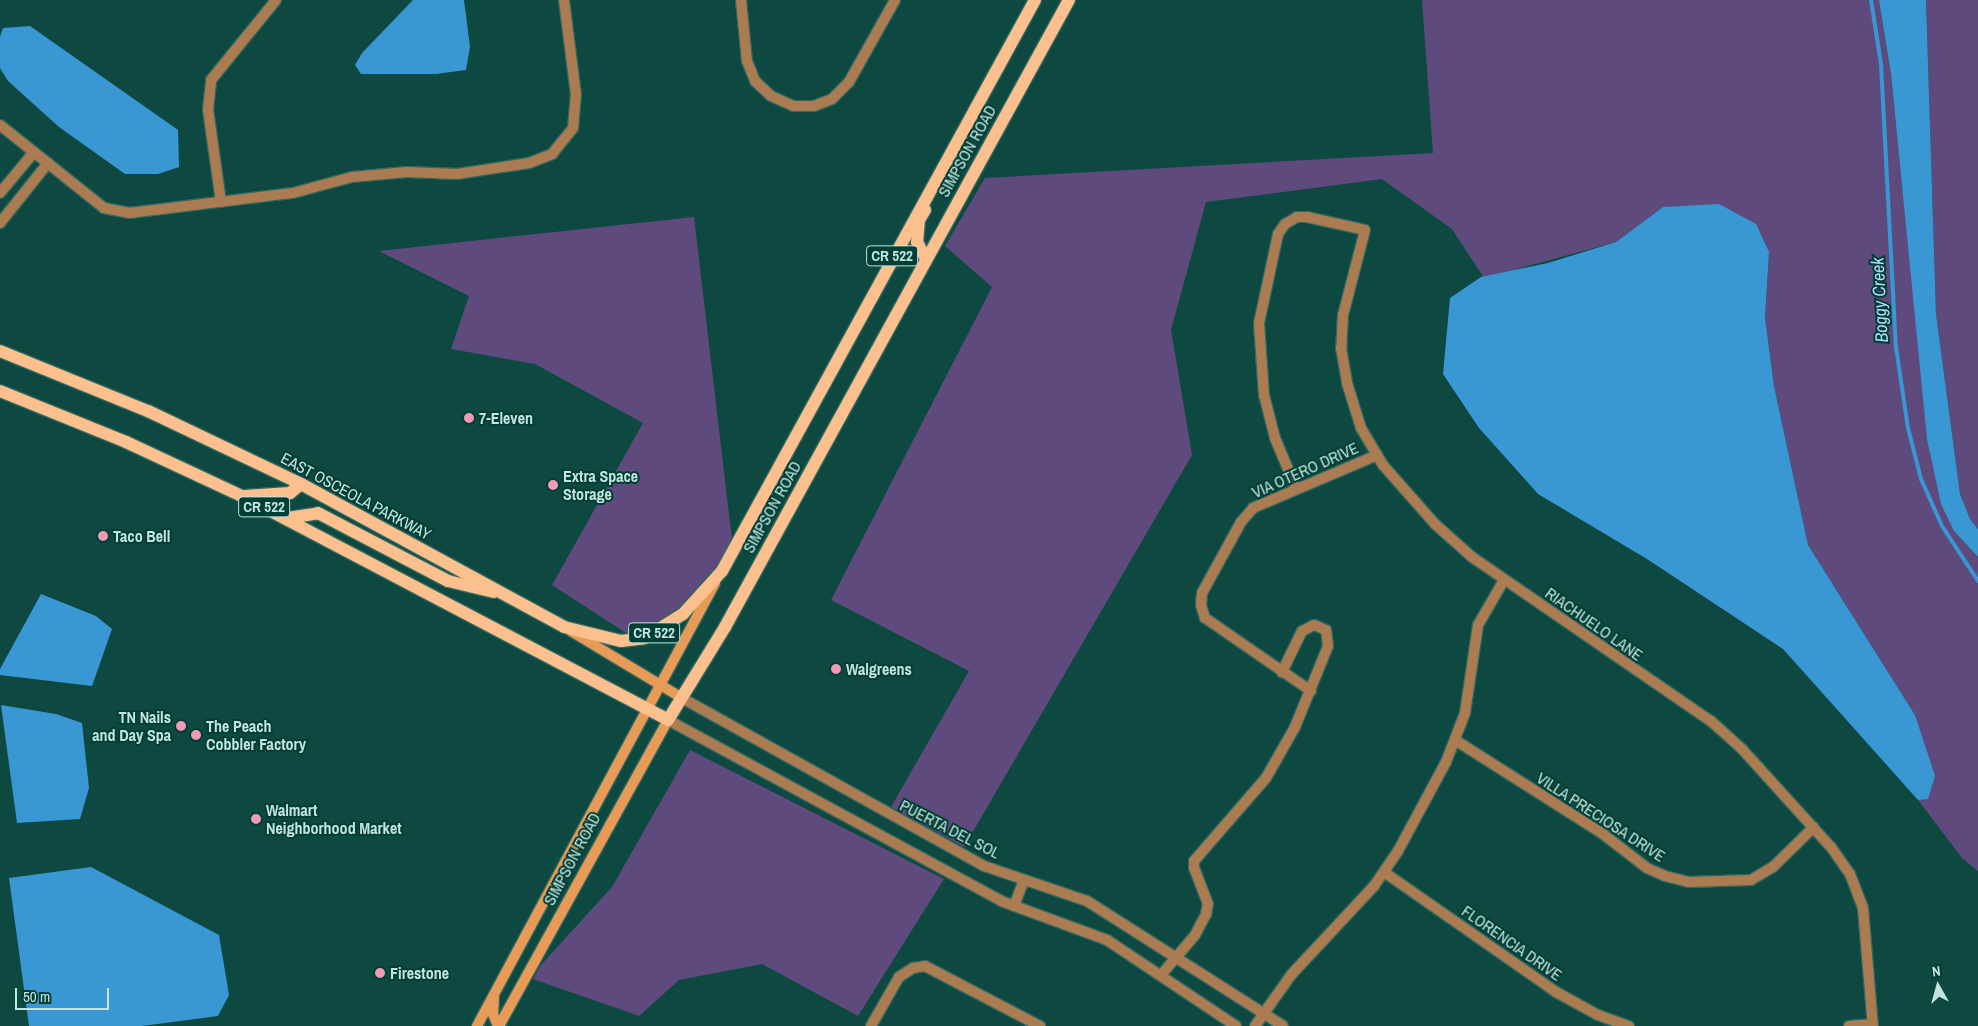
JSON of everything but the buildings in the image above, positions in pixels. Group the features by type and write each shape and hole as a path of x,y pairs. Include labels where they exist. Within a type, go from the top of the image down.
{"main road":[{"name":"SIMPSON ROAD","path":"477,1026 646,709 914,215 956,144 1035,0"},
{"name":"SIMPSON ROAD","path":"498,1026 668,720 725,627 1069,0"},
{"path":"926,259 918,242 920,220 946,174 956,144"},
{"name":"EAST OSCEOLA PARKWAY","path":"0,351 148,411 301,484 508,595 682,698"},
{"name":"CR 522","path":"0,391 126,442 288,518 668,720"},
{"path":"242,496 290,493 301,484"},
{"path":"288,518 318,513 448,581 508,595"},
{"name":"CR 522","path":"564,627 620,641 644,638 684,614 722,571"},
{"path":"494,994 493,1014 498,1026"}],"street":[{"path":"220,202 208,110 211,80 276,0"},
{"path":"0,125 104,208 130,213 293,192 352,177 407,172 458,174 529,163 552,154 573,128 577,110 564,0"},
{"path":"741,0 748,61 755,81 771,96 793,106 807,106 832,99 850,82 895,0"},
{"path":"0,194 34,152"},
{"path":"0,223 48,163"},
{"name":"RIACHUELO LANE","path":"1296,488 1275,438 1259,356 1262,296 1278,234 1285,224 1296,217 1364,230 1344,315 1341,348 1347,383 1362,428 1377,455 1435,524 1472,558 1710,721 1742,749 1814,827 1850,874 1863,908 1873,1025"},
{"name":"VIA OTERO DRIVE","path":"1311,691 1205,618 1201,605 1202,593 1241,522 1253,508 1377,455"},
{"path":"1256,1026 1309,953 1374,886 1384,872 1446,762 1465,713 1478,624 1504,580"},
{"path":"1161,975 1195,935 1207,909 1194,861 1266,778 1311,691 1328,646 1326,630 1314,625 1302,632 1282,672"},
{"name":"PUERTA DEL SOL","path":"682,698 984,866 1087,901 1283,1026"},
{"path":"668,720 920,859 1014,906 1108,940 1236,1026"},
{"name":"VILLA PRECIOSA DRIVE","path":"1455,740 1603,834 1647,868 1664,876 1690,882 1751,880 1773,867 1814,827"},
{"name":"FLORENCIA DRIVE","path":"1384,872 1556,992 1598,1015 1629,1026"},
{"path":"1014,906 1024,880"},
{"path":"871,1026 899,976 919,966 936,970 1040,1026"},
{"path":"1849,1026 1873,1025"}],"shaded area":[{"path":"1422,0 1879,0 1891,74 1911,272 1954,531 1978,557 1978,871 1962,858 1918,800 1928,798 1915,715 1808,545 1774,386 1765,318 1769,252 1663,207 1616,242 1484,278 1452,229 1382,179 1206,202 1171,330 1192,455 964,847 891,807 969,671 831,600 992,287 945,246 985,178 1433,153"},
{"path":"1926,0 1978,0 1978,529 1970,519 1960,494 1936,314"},
{"path":"694,217 732,540 708,583 680,609 642,631 626,633 552,585 643,423 535,364 451,349 469,296 379,251"},
{"path":"690,750 944,879 858,1016 762,964 679,980 639,1016 533,979 540,966 612,887"}],"water":[{"path":"413,0 464,0 470,47 466,70 436,74 361,74 355,65 362,53"},
{"path":"1879,0 1926,0 1936,314 1960,494 1970,519 1978,529 1978,557 1954,531 1941,504 1927,439 1891,74"},
{"path":"30,26 178,130 179,167 158,174 125,174 59,127 8,81 0,68 0,37 3,28"},
{"path":"1719,204 1756,224 1769,252 1765,318 1774,386 1808,545 1915,715 1935,776 1928,799 1918,800 1783,649 1647,559 1538,494 1479,428 1443,374 1450,298 1481,277 1548,263 1616,242 1663,207"},
{"path":"41,594 96,616 112,629 92,686 0,675 0,669"},
{"path":"1,705 56,714 82,723 89,788 80,819 17,823"},
{"path":"91,867 219,935 229,995 218,1016 142,1026 29,1026 9,878"}],"waterway":[{"name":"Boggy Creek","path":"1871,0 1881,64 1896,347 1908,428 1921,479 1942,526 1978,581"}],"place":[{"name":"7-Eleven","path":"469,418"},
{"name":"Extra Space Storage","path":"553,485"},
{"name":"Taco Bell","path":"103,536"},
{"name":"Walgreens","path":"836,669"},
{"name":"TN Nails and Day Spa","path":"181,726"},
{"name":"The Peach Cobbler Factory","path":"196,735"},
{"name":"Walmart Neighborhood Market","path":"256,819"},
{"name":"Firestone","path":"380,973"}]}
